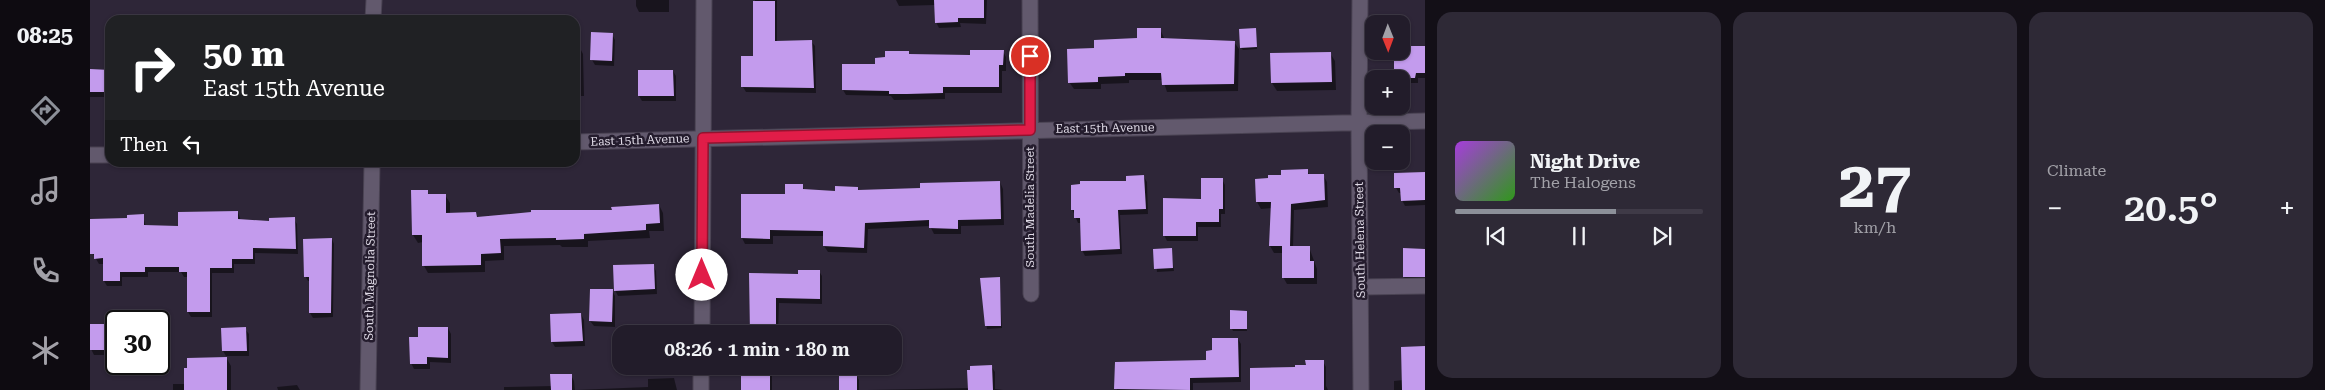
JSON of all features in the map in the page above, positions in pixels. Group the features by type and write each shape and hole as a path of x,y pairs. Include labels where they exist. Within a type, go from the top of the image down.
{"street":[{"path":"373,15 374,0"},
{"path":"702,325 704,0"},
{"name":"South Madelia Street","path":"1030,0 1030,294"},
{"name":"South Helena Street","path":"1360,0 1361,390"},
{"name":"East 15th Avenue","path":"580,142 1425,121"},
{"path":"90,155 105,155"},
{"name":"South Magnolia Street","path":"368,390 372,167"},
{"path":"1361,287 1425,286"},
{"path":"701,375 701,390"}],"building":[{"path":"934,0 984,0 984,18 958,18 958,22 935,23"},
{"path":"753,1 775,1 775,41 812,40 814,88 741,87 741,56 753,56"},
{"path":"1137,28 1161,28 1161,38 1235,41 1234,84 1162,85 1161,73 1125,73 1125,76 1098,77 1098,82 1068,83 1067,49 1094,48 1094,40 1137,38"},
{"path":"1256,28 1257,47 1240,48 1239,29"},
{"path":"591,32 613,33 612,61 590,60"},
{"path":"1410,46 1425,46 1425,73 1416,73 1415,78 1410,78 1410,70 1394,70 1394,60 1410,60"},
{"path":"970,50 1004,50 1003,65 999,65 999,87 943,87 943,93 907,94 889,94 889,91 842,90 842,64 875,64 875,58 885,57 885,51 909,51 909,54 970,55"},
{"path":"1331,52 1332,82 1271,83 1270,53"},
{"path":"90,69 105,70 105,92 90,92"},
{"path":"638,70 673,70 674,96 638,96"},
{"path":"1308,169 1308,174 1324,174 1325,200 1291,204 1290,246 1310,246 1310,261 1314,261 1314,278 1282,278 1282,246 1269,246 1271,202 1256,202 1255,179 1268,178 1268,175 1281,175 1281,170"},
{"path":"1425,172 1425,200 1401,201 1400,188 1394,188 1394,173"},
{"path":"1144,175 1146,209 1118,210 1120,249 1081,251 1080,218 1074,218 1074,210 1071,210 1071,185 1080,184 1080,181 1126,181 1126,176"},
{"path":"1201,178 1223,178 1223,209 1219,209 1219,222 1196,222 1196,236 1163,236 1163,198 1201,199"},
{"path":"1000,181 1001,219 958,220 958,229 929,228 929,220 865,223 864,248 823,246 823,231 770,230 770,239 741,238 741,194 785,194 785,184 803,184 803,189 835,191 835,186 858,187 858,190 920,188 920,183"},
{"path":"411,190 428,190 428,194 446,194 446,213 476,212 477,217 531,212 531,210 612,210 611,207 659,204 660,223 646,224 646,230 584,234 584,239 500,239 501,253 481,254 481,265 422,266 422,235 412,235"},
{"path":"238,211 238,219 269,221 269,218 295,217 296,249 253,248 253,259 232,259 232,268 210,268 210,312 187,312 187,272 179,272 179,267 145,267 145,272 120,272 120,281 103,281 103,258 94,259 94,254 90,254 90,219 127,218 127,215 144,214 144,225 178,226 178,212"},
{"path":"332,238 331,313 309,313 309,277 304,277 303,239"},
{"path":"1172,248 1173,268 1154,269 1153,249"},
{"path":"1403,248 1425,249 1425,277 1403,277"},
{"path":"654,264 655,289 614,291 613,265"},
{"path":"798,270 820,270 820,299 776,298 776,325 750,325 749,273 798,274"},
{"path":"1000,277 1001,326 985,326 980,278"},
{"path":"590,289 613,289 612,322 589,321"},
{"path":"1230,310 1247,311 1247,329 1230,329"},
{"path":"581,313 583,341 551,342 550,314"},
{"path":"90,324 105,324 105,350 90,350"},
{"path":"246,327 247,351 222,351 221,328"},
{"path":"418,327 448,327 448,358 427,357 427,364 410,364 409,337 418,337"},
{"path":"1212,338 1238,338 1239,377 1190,378 1190,390 1114,389 1115,362 1206,360 1206,351 1212,350"},
{"path":"1425,346 1425,390 1402,390 1401,347"},
{"path":"227,357 227,390 184,390 184,368 187,368 187,358"},
{"path":"1305,360 1324,360 1324,390 1250,390 1250,368 1295,367 1295,365 1306,365"},
{"path":"992,365 993,390 968,390 967,370 970,370 970,366"},
{"path":"550,374 572,374 572,390 551,390"},
{"path":"741,375 770,375 770,390 741,390"},
{"path":"839,375 857,375 857,390 839,390"}],"route":[{"path":"702,275 703,138 1030,130 1030,56"}]}
